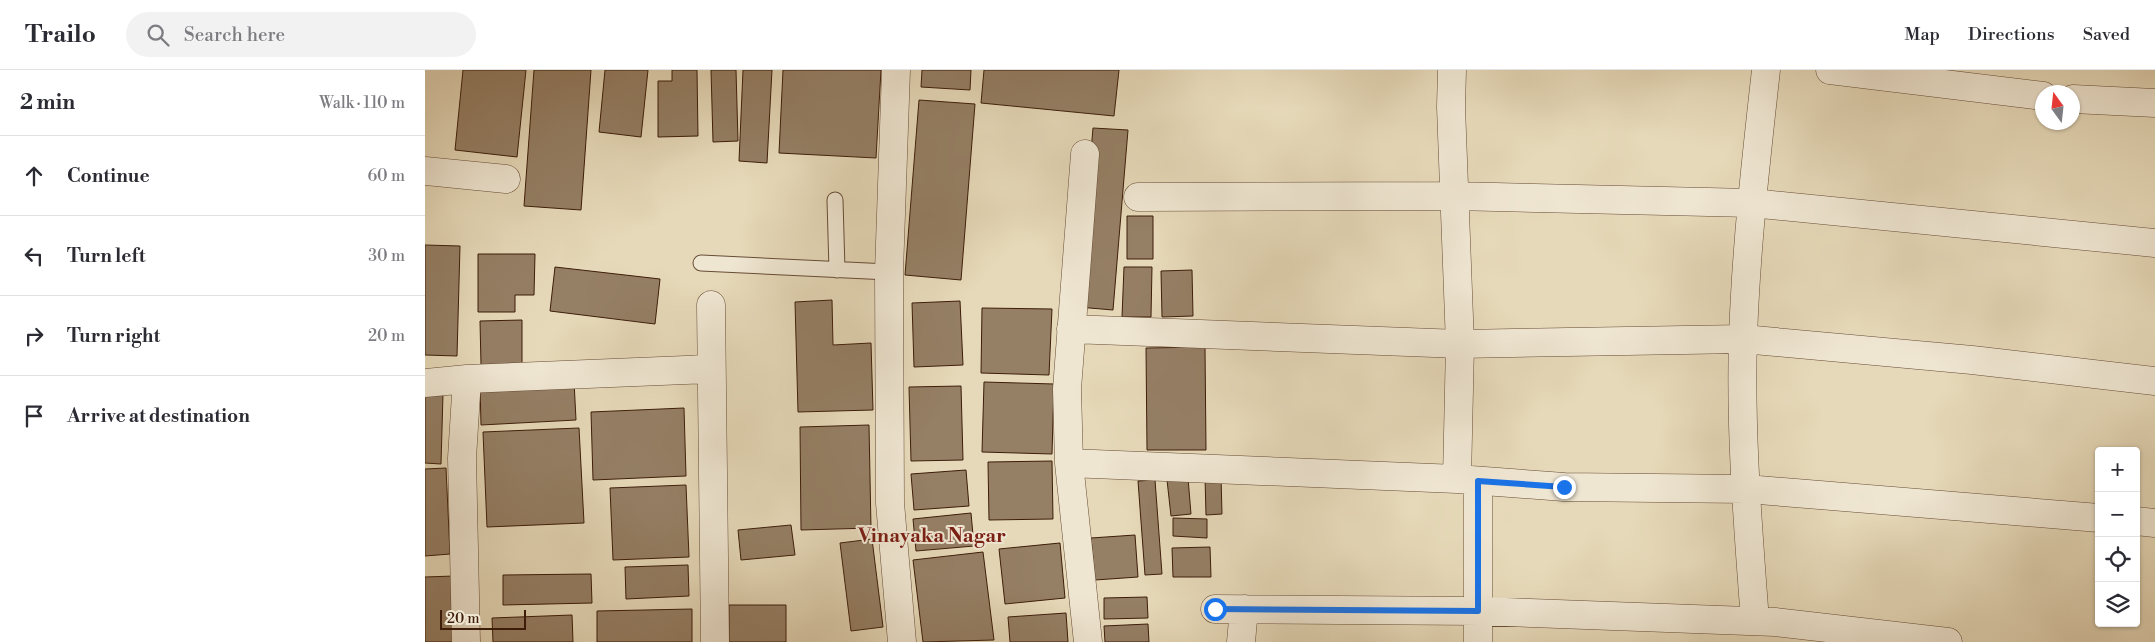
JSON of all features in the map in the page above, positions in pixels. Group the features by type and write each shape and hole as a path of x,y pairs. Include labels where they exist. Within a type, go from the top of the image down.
{"street":[{"path":"896,70 889,272 890,502 902,642"},
{"path":"1452,70 1454,196 1468,480 1478,611 1478,642"},
{"path":"1766,70 1751,203 1743,339 1746,489 1768,628"},
{"path":"1830,70 2035,95"},
{"path":"2080,99 2155,103"},
{"path":"1085,154 1067,389 1069,463 1088,642"},
{"path":"425,172 506,179"},
{"path":"1138,197 1454,196 1751,203 2155,243"},
{"path":"711,305 715,642"},
{"path":"1071,329 1461,344 1743,339 1972,360 2155,381"},
{"path":"425,383 711,369"},
{"path":"466,642 462,458 467,380"},
{"path":"1069,463 1468,480 1564,487 1746,489 2095,518"},
{"path":"2140,521 2155,523"},
{"path":"1215,609 1478,611 1768,628 1948,642"},
{"path":"1241,642 1244,609"}],"lane":[{"path":"835,200 837,270"},
{"path":"701,263 889,272"}],"building":[{"path":"463,70 526,70 517,157 455,150"},
{"path":"534,70 591,70 581,210 524,206"},
{"path":"605,70 648,70 641,137 599,132"},
{"path":"672,70 697,70 698,136 658,137 658,81 672,81"},
{"path":"711,70 736,70 738,141 713,142"},
{"path":"743,70 772,70 767,163 739,161"},
{"path":"783,70 881,70 876,158 779,153"},
{"path":"922,70 971,70 970,90 921,87"},
{"path":"984,70 1119,70 1114,116 981,103"},
{"path":"919,100 975,104 961,280 905,275"},
{"path":"1093,128 1128,130 1113,310 1078,307"},
{"path":"1127,216 1153,216 1153,259 1127,259"},
{"path":"425,245 460,246 457,356 425,355"},
{"path":"478,254 535,254 534,295 515,295 515,312 478,312"},
{"path":"555,267 660,279 655,324 550,311"},
{"path":"1124,267 1152,267 1151,317 1122,317"},
{"path":"1192,270 1193,316 1162,317 1161,271"},
{"path":"832,300 833,345 871,343 873,410 798,412 795,302"},
{"path":"960,301 963,365 914,367 912,303"},
{"path":"982,308 1052,309 1049,375 981,373"},
{"path":"522,320 522,365 481,365 480,321"},
{"path":"1205,347 1206,450 1147,450 1146,348"},
{"path":"574,381 576,420 481,425 480,386"},
{"path":"984,382 1054,384 1052,454 982,452"},
{"path":"961,386 963,460 911,461 909,387"},
{"path":"425,394 443,394 441,464 425,463"},
{"path":"684,408 686,476 593,480 591,412"},
{"path":"869,425 871,528 801,530 800,427"},
{"path":"579,428 584,523 487,527 483,432"},
{"path":"1052,461 1053,519 989,520 988,462"},
{"path":"446,468 450,554 425,556 425,469"},
{"path":"966,470 969,506 914,510 911,474"},
{"path":"1221,476 1222,514 1206,515 1205,477"},
{"path":"1188,478 1191,514 1171,516 1167,480"},
{"path":"1155,480 1162,574 1145,575 1138,481"},
{"path":"686,485 689,557 613,560 610,488"},
{"path":"971,513 974,546 916,551 913,519"},
{"path":"1173,518 1207,519 1207,538 1173,536"},
{"path":"791,525 795,555 741,560 738,530"},
{"path":"1135,535 1138,577 1095,580 1091,538"},
{"path":"872,539 883,627 851,631 840,543"},
{"path":"1060,543 1065,598 1005,604 999,549"},
{"path":"1210,547 1211,577 1173,577 1172,548"},
{"path":"983,552 994,640 923,642 913,560"},
{"path":"688,565 689,596 626,599 625,567"},
{"path":"591,574 592,603 503,605 503,575"},
{"path":"454,576 457,642 425,642 425,577"},
{"path":"1147,597 1148,618 1104,619 1104,598"},
{"path":"729,605 786,605 786,642 729,642"},
{"path":"692,609 692,642 597,642 597,611"},
{"path":"1066,613 1068,642 1010,642 1008,617"},
{"path":"572,615 573,642 493,642 492,618"},
{"path":"1148,624 1149,642 1105,642 1104,626"}],"district":[{"name":"Vinayaka Nagar","path":"932,535"}],"route":[{"path":"1215,609 1478,611 1478,481 1564,487"}]}
